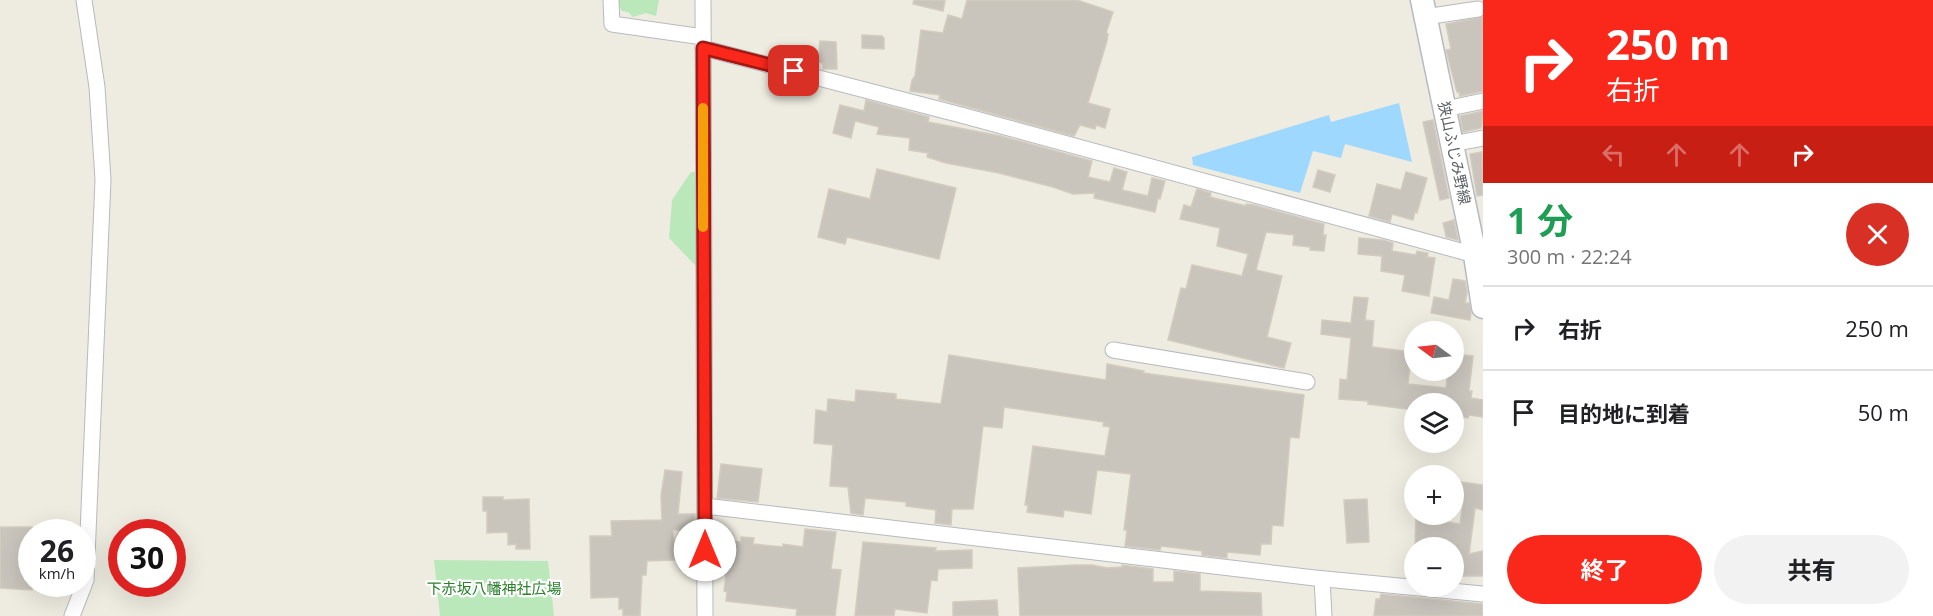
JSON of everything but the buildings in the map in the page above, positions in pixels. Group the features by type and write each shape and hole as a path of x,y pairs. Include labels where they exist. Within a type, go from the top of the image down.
{"main road":[{"name":"狭山ふじみ野線","path":"1423,9 1475,255 1483,307"}],"street":[{"path":"72,616 86,580 103,180 97,87 84,0"},
{"path":"611,0 612,24 703,42 1475,255"},
{"path":"702,0 705,616"},
{"path":"1423,9 1478,9"},
{"path":"1445,109 1483,101"},
{"path":"1452,144 1483,138"},
{"path":"1113,350 1307,382"},
{"path":"705,506 1322,579 1483,594"},
{"path":"1322,579 1324,616"}],"green space":[{"path":"616,0 659,0 656,16 646,13 633,17 628,12 622,11"},
{"path":"691,172 702,172 700,267 696,266 669,238 672,200"},
{"name":"下赤坂八幡神社広場","path":"434,560 548,561 554,616 440,616"}],"water":[{"path":"1399,103 1412,162 1345,144 1341,158 1313,151 1300,193 1193,165 1192,157 1329,115 1331,122"}],"slow traffic":[{"path":"703,108 703,227"}],"route":[{"path":"705,550 703,48 794,71"}]}
